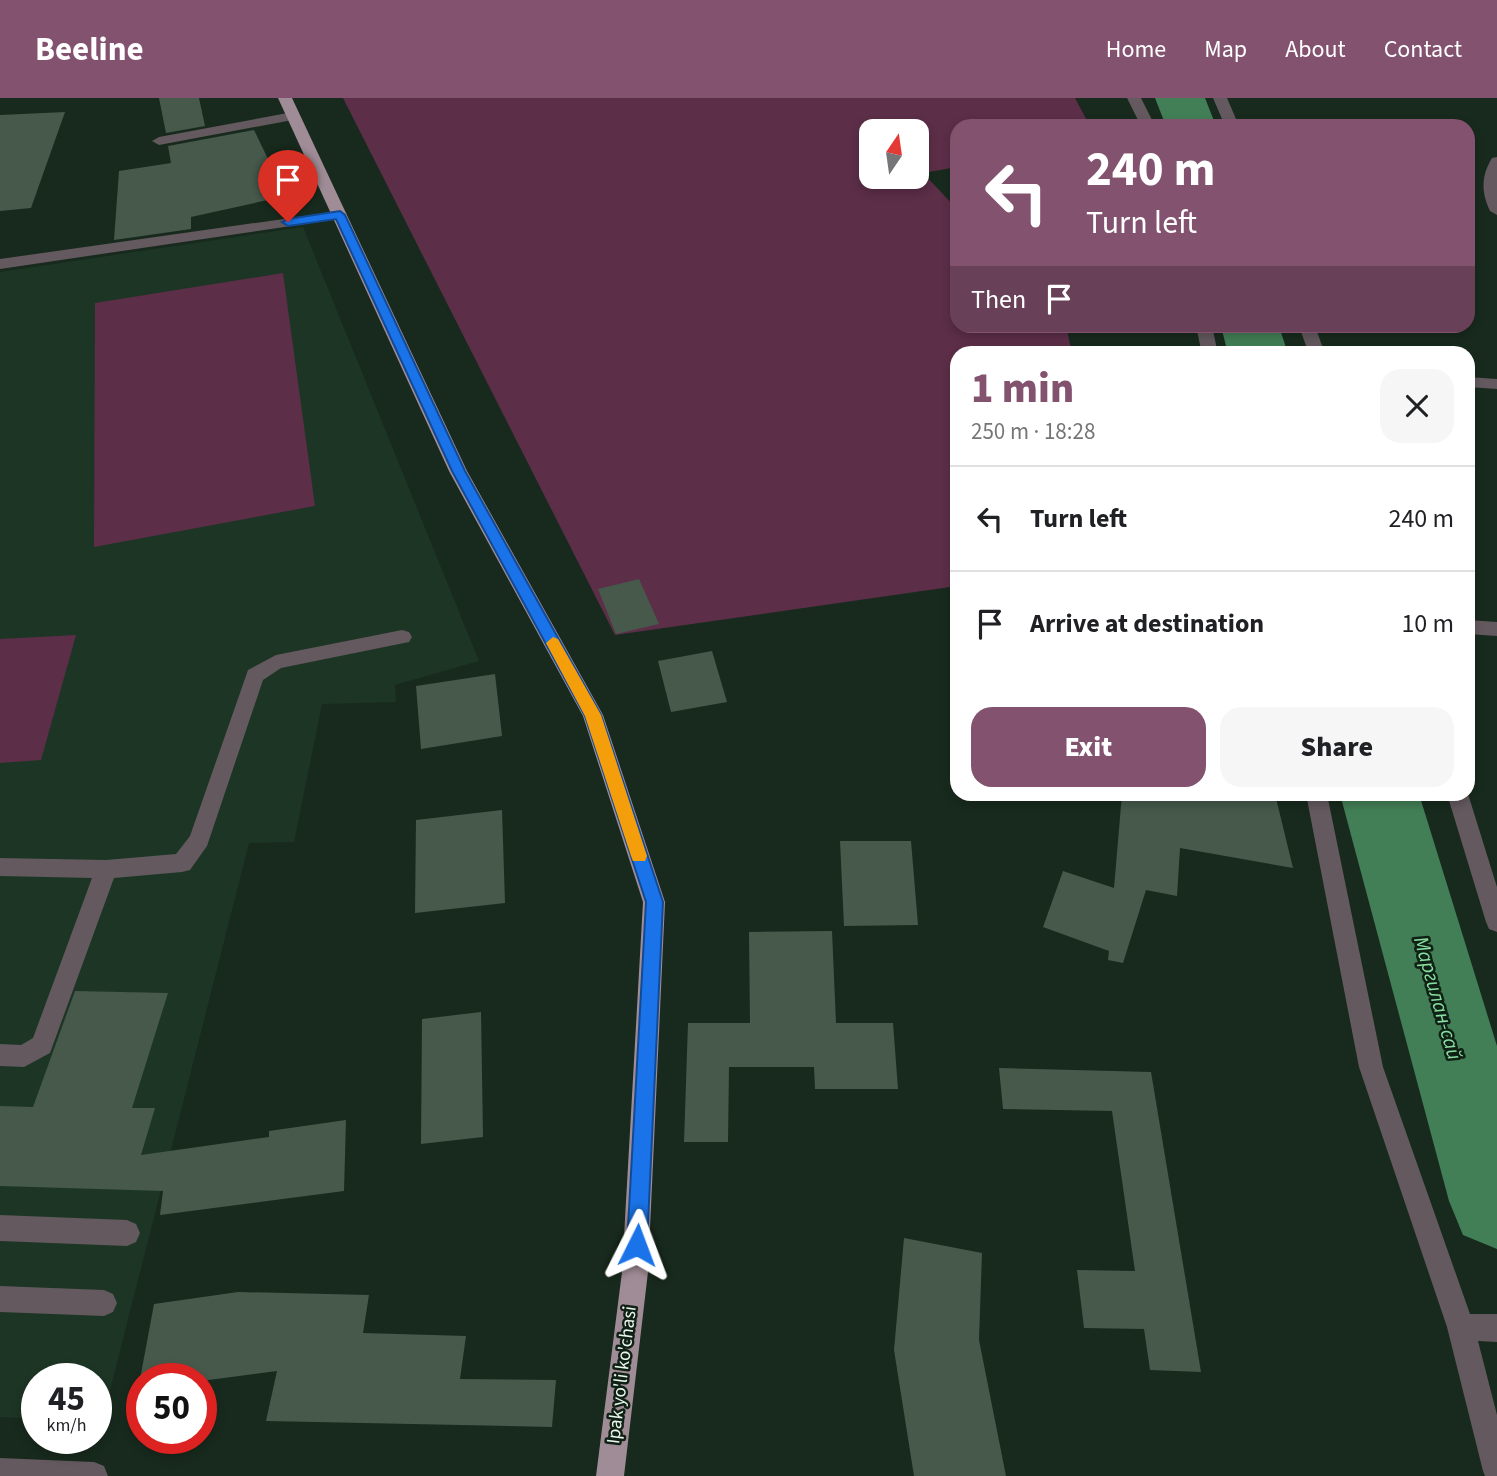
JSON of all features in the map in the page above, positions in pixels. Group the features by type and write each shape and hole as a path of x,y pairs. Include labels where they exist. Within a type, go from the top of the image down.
{"main road":[{"name":"Ipak yo'li ko'chasi","path":"289,107 458,471 593,715 654,902 635,1272 610,1476"}],"street":[{"path":"1134,98 1144,119"},
{"path":"1220,98 1229,119"},
{"path":"159,141 289,107"},
{"path":"1497,161 1489,175 1492,200 1497,211"},
{"path":"0,264 340,215"},
{"path":"1475,382 1497,384"},
{"path":"1475,627 1497,629"},
{"path":"0,867 106,869 182,863 199,841 255,675 276,662 402,637"},
{"path":"1317,801 1371,1067 1461,1327 1497,1471"},
{"path":"1459,801 1497,922"},
{"path":"0,1055 24,1056 43,1045 106,869"},
{"path":"0,1227 127,1233"},
{"path":"0,1299 104,1303"},
{"path":"1461,1327 1497,1328"},
{"path":"0,1472 94,1476"}],"shaded area":[{"path":"343,98 1075,98 1086,119 950,119 950,168 929,172 929,119 859,119 859,189 929,189 929,179 950,202 950,333 1068,333 1070,346 950,346 950,587 615,635"},
{"path":"303,227 479,661 395,685 396,702 322,704 294,842 249,843 112,1383 112,1363 21,1363 21,1418 0,1417 0,272"},
{"path":"283,273 315,506 94,547 95,303"},
{"path":"76,635 41,760 0,763 0,639"}],"building":[{"path":"159,98 199,98 205,126 166,133"},
{"path":"65,112 31,208 0,211 0,115"},
{"path":"254,130 286,196 191,217 191,229 114,240 119,171 171,163 168,146"},
{"path":"639,579 659,624 616,634 598,589"},
{"path":"712,651 727,702 671,712 658,661"},
{"path":"495,674 502,736 421,749 416,686"},
{"path":"1121,801 1277,801 1293,868 1180,848 1177,896 1146,890 1123,963 1108,960 1109,951 1043,927 1063,871 1114,888"},
{"path":"502,810 505,903 415,913 416,820"},
{"path":"840,841 911,841 918,925 844,926"},
{"path":"832,931 836,1023 893,1023 898,1089 815,1089 814,1067 729,1067 728,1142 684,1142 688,1023 750,1023 749,932"},
{"path":"75,991 168,993 132,1108 155,1108 141,1155 269,1137 269,1131 346,1120 344,1191 160,1215 163,1191 0,1186 0,1106 33,1107"},
{"path":"481,1012 483,1137 421,1144 422,1019"},
{"path":"999,1068 1151,1072 1201,1372 1150,1370 1144,1329 1084,1328 1077,1270 1135,1271 1112,1111 1003,1109"},
{"path":"904,1238 982,1253 979,1340 1006,1476 914,1476 894,1350"},
{"path":"238,1292 369,1295 363,1333 466,1336 460,1379 556,1380 552,1427 266,1421 277,1371 217,1379 217,1363 143,1363 154,1304"}],"waterway":[{"name":"Маргилан-сай","path":"1180,98 1188,119"},
{"name":"Маргилан-сай","path":"1252,333 1256,346"},
{"name":"Маргилан-сай","path":"1381,801 1497,1201"}],"slow traffic":[{"path":"553,643 593,715 639,856"}],"route":[{"path":"288,222 340,215 458,471 593,715 654,902 637,1245"}]}
